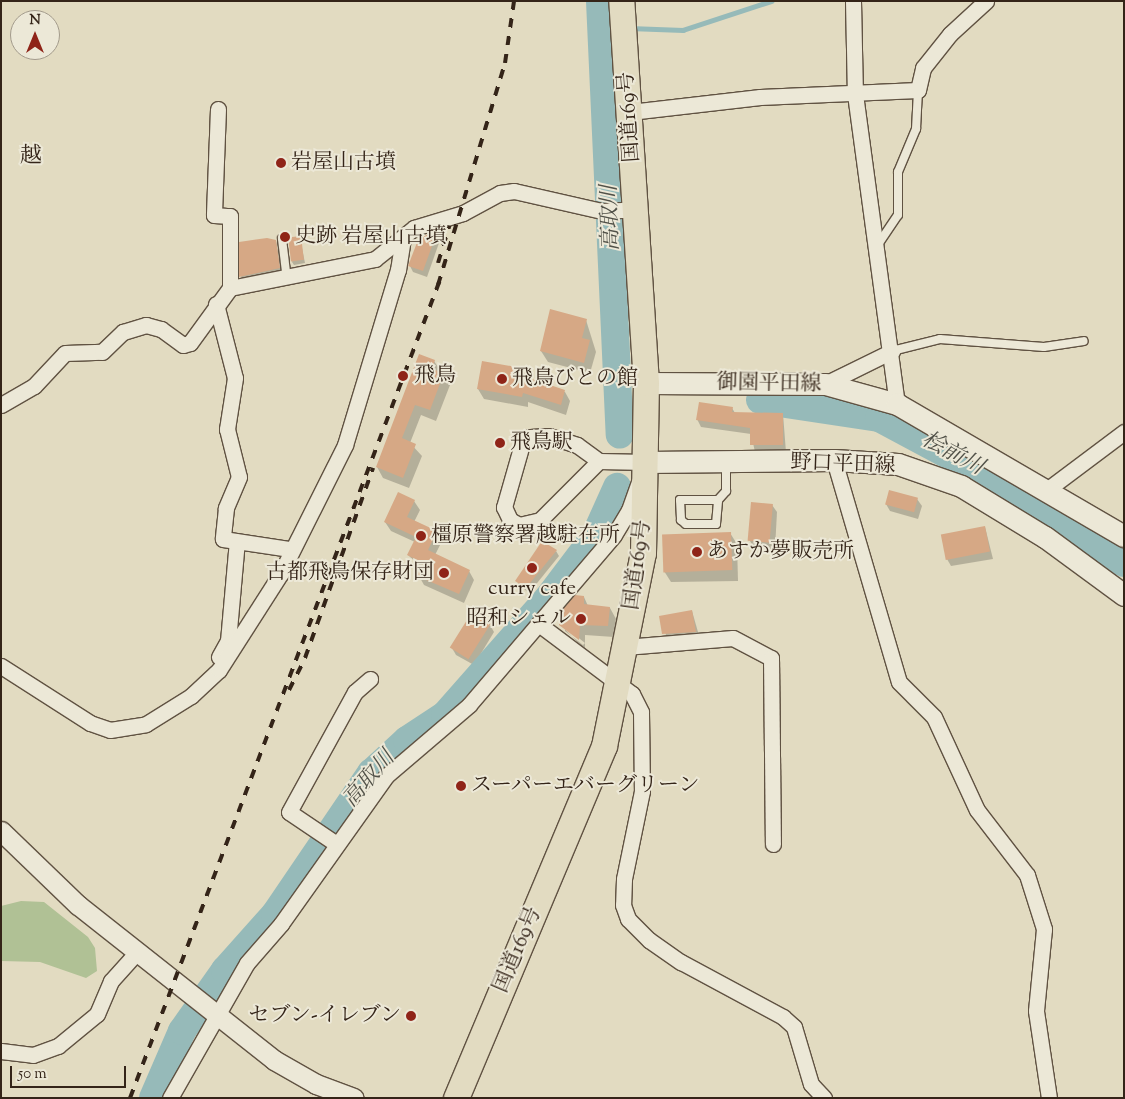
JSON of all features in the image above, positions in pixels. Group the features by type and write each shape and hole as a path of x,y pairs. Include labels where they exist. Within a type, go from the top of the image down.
{"highway":[{"name":"国道169号","path":"456,1098 604,746 643,553 646,383 623,18"}],"main road":[{"name":"御園平田線","path":"646,383 825,384 897,404 1048,489 1124,536"},
{"name":"野口平田線","path":"646,462 726,464 834,460 898,464 961,486 1045,536 1124,595"}],"street":[{"path":"852,1 856,94 892,351 897,404"},
{"path":"630,112 760,97 918,90 928,62 950,34 986,1"},
{"path":"218,109 214,215 230,216 230,288"},
{"path":"1,405 34,386 65,353 102,352 123,332 154,325 177,344 190,342 216,304 230,288 367,262 403,240 414,228 463,214 507,191 602,211 636,209"},
{"path":"1,666 90,723 110,730 146,724 191,696 219,670 281,573 290,549 345,445 398,270 403,240"},
{"path":"216,304 235,378 227,429 239,477 226,508 223,539 290,549"},
{"path":"825,384 892,351"},
{"path":"1048,489 1124,432"},
{"path":"170,1098 213,1012 247,963 281,924 328,838 386,776 470,705 540,625 614,535 637,494 646,462 599,462 577,446 549,436 530,437 522,444 504,498 505,515 519,525 540,520 599,462"},
{"path":"834,460 899,682 934,717 977,810 1027,875 1044,929 1036,1011 1049,1098"},
{"path":"219,670 215,662 228,640 236,541"},
{"path":"540,625 617,683 638,702 644,726 642,791 624,879 622,905 628,920 649,940 681,962 788,1022 801,1044 812,1084 824,1098"},
{"path":"625,647 733,638 771,658 772,844"},
{"path":"328,838 289,812 355,692 370,679"},
{"path":"1,831 78,905 213,1012 296,1074 354,1098"},
{"path":"1,1051 33,1056 58,1046 97,1014 111,981 136,952"}],"lane":[{"path":"877,246 898,215 898,172 916,129 918,90"},
{"path":"282,238 287,277"},
{"path":"892,351 940,339 1044,347 1084,342"},
{"path":"718,500 680,500 681,520 686,524 716,524 718,500 726,491 726,464"}],"green space":[{"path":"21,901 44,902 88,937 95,948 97,971 86,978 40,962 1,961 1,906"}],"building":[{"path":"430,233 436,235 423,271 408,266 418,240"},
{"path":"301,236 304,260 291,261 288,238"},
{"path":"267,238 276,240 280,268 239,277 239,242"},
{"path":"550,309 587,319 582,338 590,340 584,363 540,351"},
{"path":"419,354 435,360 432,369 444,373 430,410 415,405 402,438 416,444 403,478 376,467"},
{"name":"飛鳥びとの館","path":"482,361 527,369 526,377 565,390 561,405 523,393 522,397 477,389"},
{"path":"699,402 733,407 732,412 783,413 783,445 750,445 750,428 696,420"},
{"path":"889,490 918,498 914,512 885,504"},
{"path":"398,492 415,500 407,517 437,531 428,550 470,570 459,594 417,576 423,563 407,555 416,537 384,522"},
{"path":"751,502 773,504 770,543 748,541"},
{"path":"985,526 990,552 946,560 941,535"},
{"name":"あすか夢販売所","path":"731,532 732,570 663,572 662,534"},
{"path":"542,541 557,550 526,588 515,581"},
{"path":"575,595 584,596 584,604 610,607 608,626 580,625 579,640 559,625 559,614"},
{"path":"692,610 696,632 662,634 659,616"},
{"path":"472,612 491,624 468,659 450,648"}],"waterway":[{"name":"高取川","path":"600,1 620,435"},
{"path":"629,28 683,30 771,1"},
{"path":"602,28 614,28"},
{"name":"桧前川","path":"760,400 879,418 1014,490 1124,563"},
{"name":"高取川","path":"153,1098 182,1031 225,970 275,914 371,773 407,740 445,715 549,597 595,536 617,487"}],"railway":[{"path":"438,285 505,63 514,1"},
{"path":"438,263 449,226"},
{"path":"130,1098 441,277"},
{"path":"289,690 305,658 373,468"}],"place":[{"name":"岩屋山古墳","path":"281,163"},
{"name":"史跡 岩屋山古墳","path":"285,237"},
{"name":"飛鳥","path":"403,376"},
{"name":"飛鳥びとの館","path":"502,379"},
{"name":"飛鳥駅","path":"500,443"},
{"name":"橿原警察署越駐在所","path":"421,536"},
{"name":"あすか夢販売所","path":"697,552"},
{"name":"curry cafe","path":"532,568"},
{"name":"古都飛鳥保存財団","path":"444,573"},
{"name":"昭和シェル","path":"581,619"},
{"name":"スーパーエバーグリーン","path":"461,786"},
{"name":"セブン-イレブン","path":"411,1016"}],"district":[{"name":"越","path":"31,158"}]}
